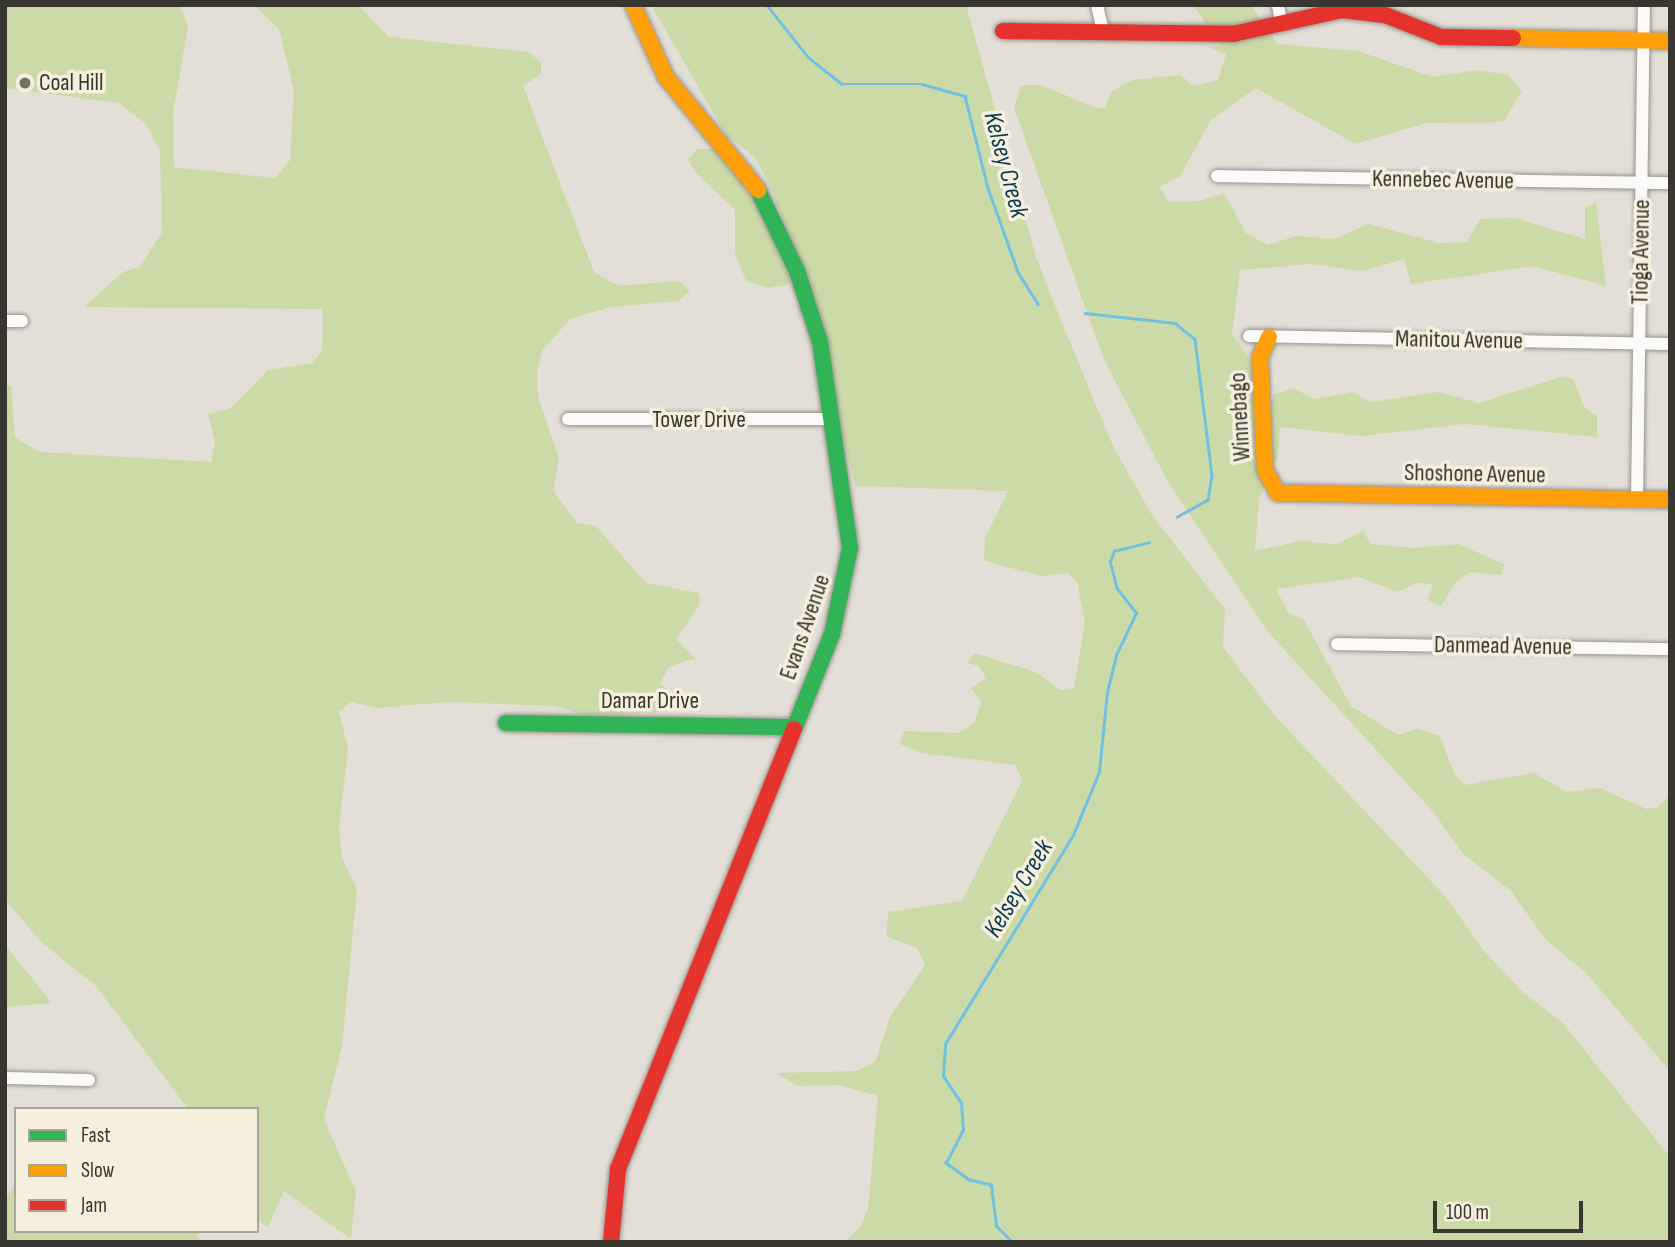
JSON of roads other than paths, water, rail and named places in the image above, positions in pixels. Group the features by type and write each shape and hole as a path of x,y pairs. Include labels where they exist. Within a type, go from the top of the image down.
{"street":[{"name":"Evans Avenue","path":"611,1242 618,1169 838,618 849,564 815,321 771,209 751,176 666,77 633,5"},
{"path":"1097,5 1103,31"},
{"path":"1278,5 1281,23"},
{"name":"Tioga Avenue","path":"1637,499 1644,5"},
{"path":"1003,31 1233,34 1319,11 1387,10 1441,37 1670,41"},
{"name":"Kennebec Avenue","path":"1217,176 1670,183"},
{"path":"5,321 22,321"},
{"name":"Manitou Avenue","path":"1249,336 1670,344"},
{"name":"Winnebago","path":"1269,337 1260,357 1265,470 1279,493"},
{"name":"Tower Drive","path":"568,419 830,419"},
{"name":"Shoshone Avenue","path":"1279,493 1670,500"},
{"name":"Danmead Avenue","path":"1337,644 1670,649"},
{"name":"Damar Drive","path":"506,723 794,727"},
{"path":"5,1078 89,1080"}],"waterway":[{"name":"Kelsey Creek","path":"767,5 808,57 842,84 922,84 965,96 988,188 1018,272 1038,304"},
{"name":"Kelsey Creek","path":"1085,313 1175,323 1195,339 1212,475 1208,500 1177,517"},
{"name":"Kelsey Creek","path":"1012,1242 996,1226 991,1185 969,1180 946,1163 963,1130 961,1103 943,1076 945,1044 1073,835 1099,772 1107,692 1116,655 1136,613 1117,589 1110,562 1114,551 1149,542"}],"place":[{"name":"Coal Hill","path":"25,83"}]}
